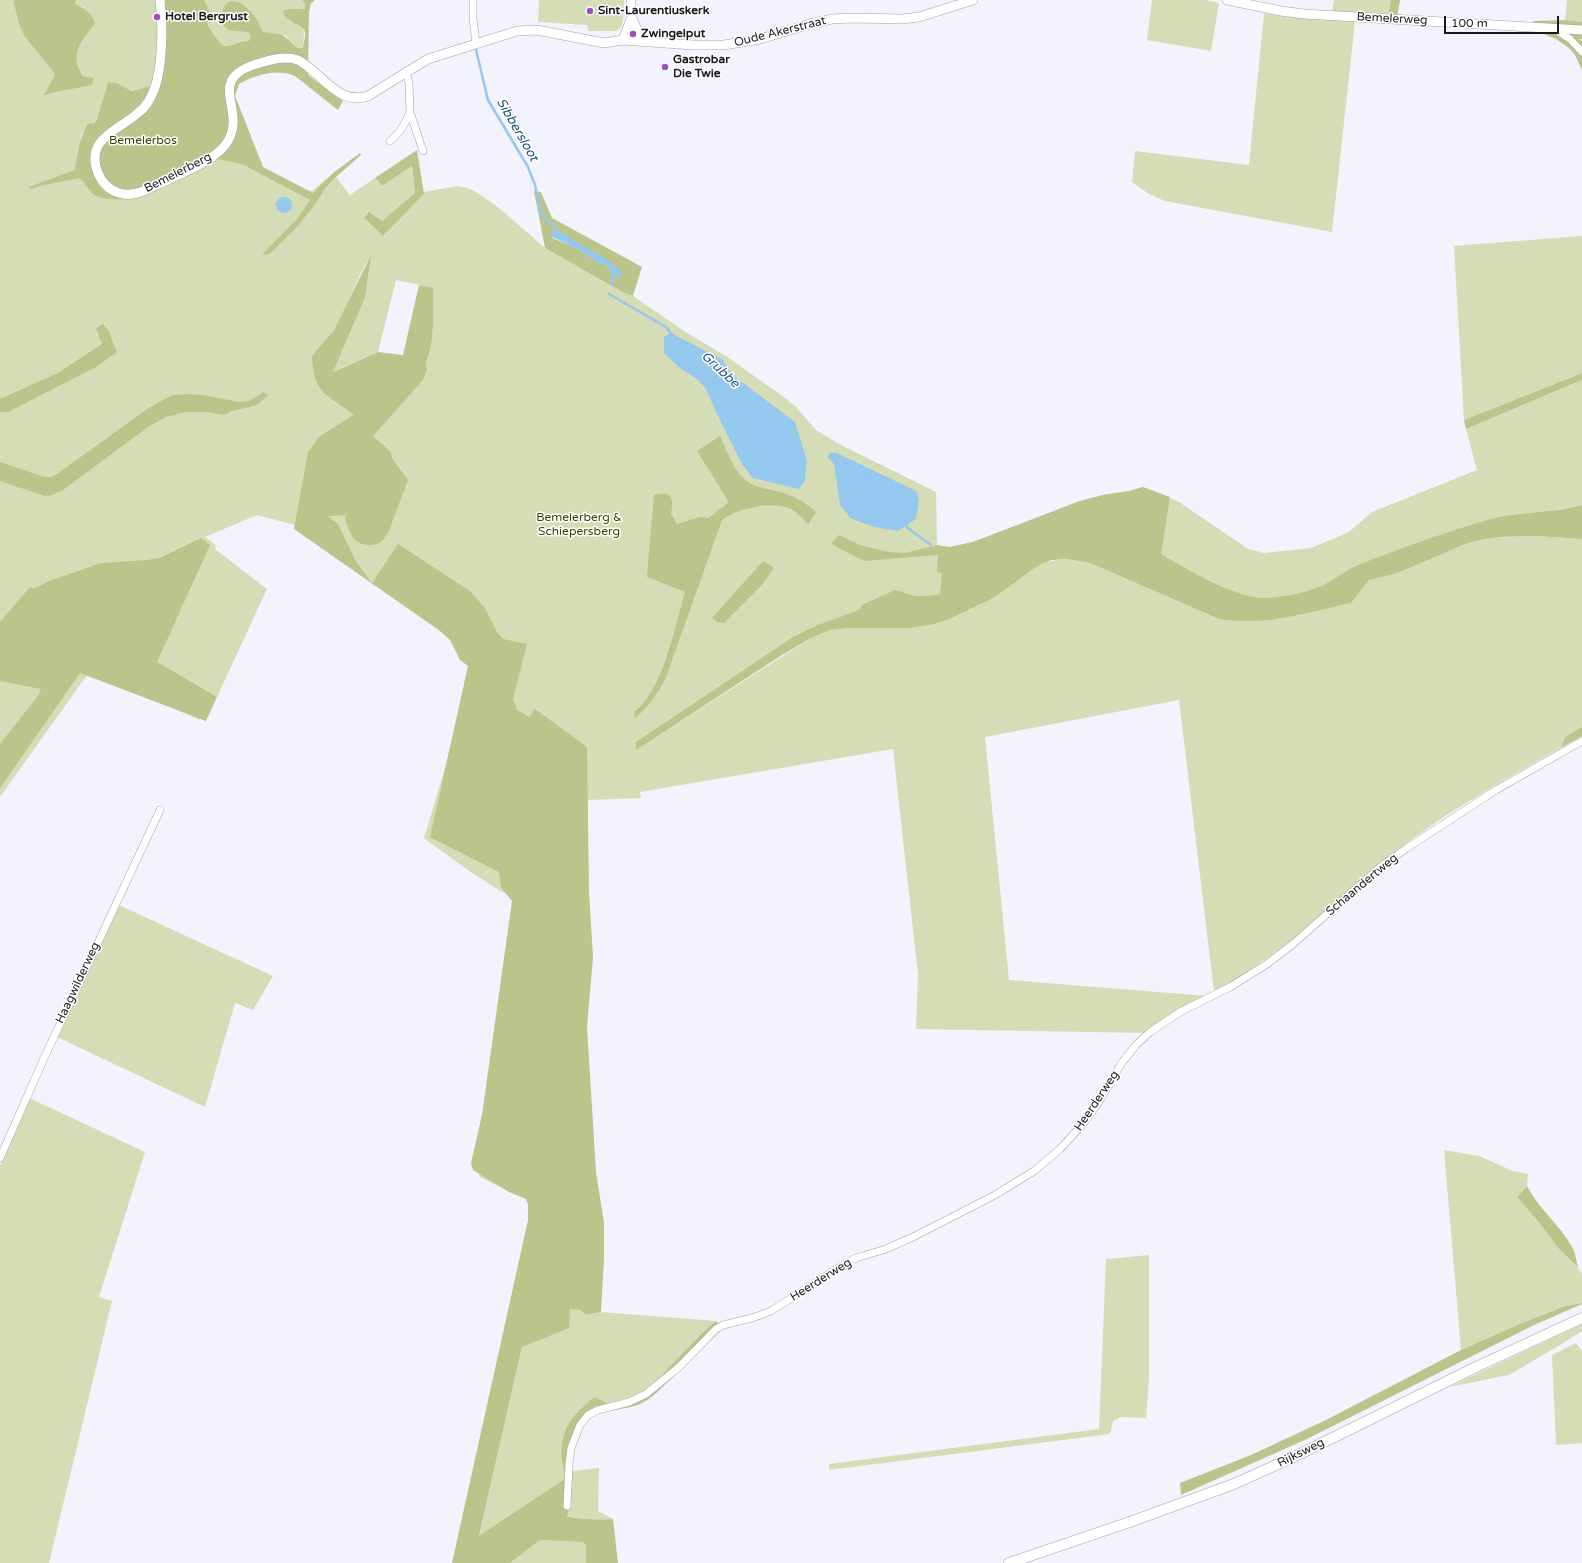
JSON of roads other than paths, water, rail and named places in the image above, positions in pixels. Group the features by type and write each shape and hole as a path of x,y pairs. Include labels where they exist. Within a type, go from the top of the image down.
{"main road":[{"name":"Rijksweg","path":"1009,1563 1141,1518 1234,1484 1294,1457 1476,1367 1582,1318"}],"street":[{"name":"Bemelerberg","path":"160,0 162,33 158,73 154,91 150,99 139,113 107,134 97,150 95,162 98,172 103,182 113,191 128,194 146,190 197,165 219,152 228,142 232,131 233,119 229,96 230,83 240,71 253,65 276,59 290,58 303,63 340,94 352,98 360,98"},
{"path":"473,0 473,18 476,43"},
{"path":"623,40 631,19 631,0"},
{"name":"Oude Akerstraat","path":"360,98 368,96 428,58 511,32 529,30 547,32 598,42 623,40 693,45 739,43 760,39 832,19 919,18 973,0"},
{"name":"Bemelerweg","path":"1227,0 1304,14 1582,30"},
{"path":"631,19 644,41"},
{"path":"1557,28 1559,32 1570,39 1582,52"},
{"path":"406,71 410,112 423,151"},
{"path":"390,141 402,128 410,112"},
{"name":"Schaandertweg","path":"1147,1035 1176,1015 1238,983 1271,960 1304,936 1385,864 1426,835 1526,773 1582,741"},
{"name":"Haagwilderweg","path":"0,1158 45,1056 160,810"},
{"name":"Heerderweg","path":"567,1506 571,1448 580,1425 588,1416 598,1410 629,1402 646,1394 679,1367 719,1327 771,1311 846,1263 856,1258 886,1249 916,1236 995,1195 1029,1174 1051,1158 1084,1124 1121,1064 1136,1045 1147,1035"}],"water":[{"path":"284,197 291,202 292,205 287,212 284,213 277,208 276,205 281,198"},
{"path":"554,231 602,256 618,268 622,276 617,277 605,264 598,263 588,255 552,237 550,233"},
{"path":"671,333 723,360 731,374 795,422 807,461 805,480 799,489 753,478 742,464 706,389 697,379 681,369 664,353 664,337"},
{"path":"829,453 837,453 916,491 919,500 916,519 898,531 874,527 850,518 840,504 834,464 828,458"}],"waterway":[{"name":"Sibbersloot","path":"476,50 488,100 528,167 535,185 541,214 562,234 579,245"},
{"name":"Grubbe","path":"612,269 613,285"},
{"name":"Grubbe","path":"609,294 666,327 672,335"},
{"name":"Grubbe","path":"905,525 931,545"}],"place":[{"name":"Sint-Laurentiuskerk","path":"590,11"},
{"name":"Hotel Bergrust","path":"157,17"},
{"name":"Zwingelput","path":"633,34"},
{"name":"Gastrobar Die Twie","path":"665,67"}],"park label":[{"name":"Bemelerbos","path":"143,141"},
{"name":"Bemelerberg & Schiepersberg","path":"579,525"}]}
